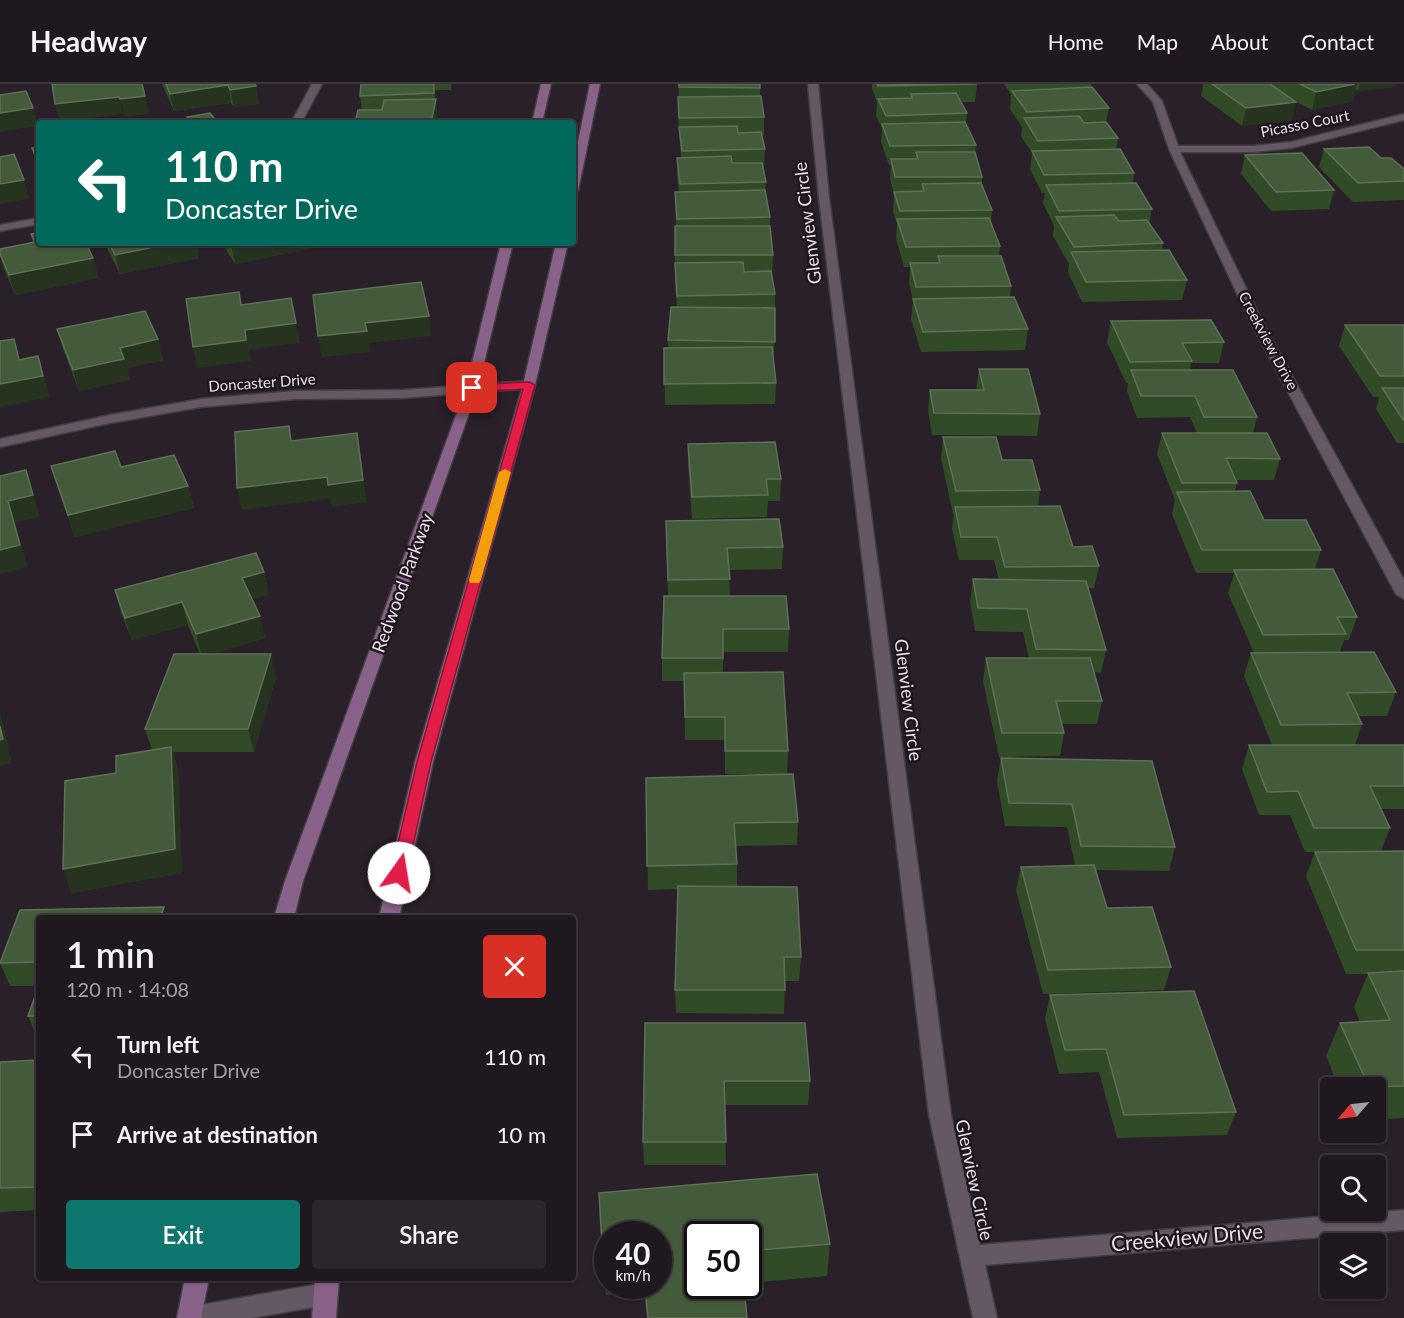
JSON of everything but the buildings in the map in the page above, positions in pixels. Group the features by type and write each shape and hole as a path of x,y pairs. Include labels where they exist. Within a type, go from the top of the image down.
{"main road":[{"path":"538,120 546,84"},
{"path":"576,176 595,84"},
{"name":"Redwood Parkway","path":"285,915 294,881 472,388 506,246"},
{"path":"390,915 424,762 529,385 561,246"},
{"path":"189,1318 196,1281"},
{"path":"324,1318 326,1286"}],"street":[{"path":"298,120 317,84"},
{"name":"Glenview Circle","path":"813,84 824,198 940,1115 985,1318"},
{"name":"Creekview Drive","path":"1142,84 1157,100 1174,149 1256,321 1404,594"},
{"name":"Picasso Court","path":"1174,149 1254,149 1291,145 1404,117"},
{"path":"0,228 36,222"},
{"name":"Doncaster Drive","path":"0,443 110,419 201,403 296,395 403,394 529,385"},
{"name":"Creekview Drive","path":"970,1256 1404,1220"},
{"path":"189,1318 326,1286"}],"slow traffic":[{"path":"475,580 505,472"}],"route":[{"path":"399,873 424,762 529,385 472,388"}]}
